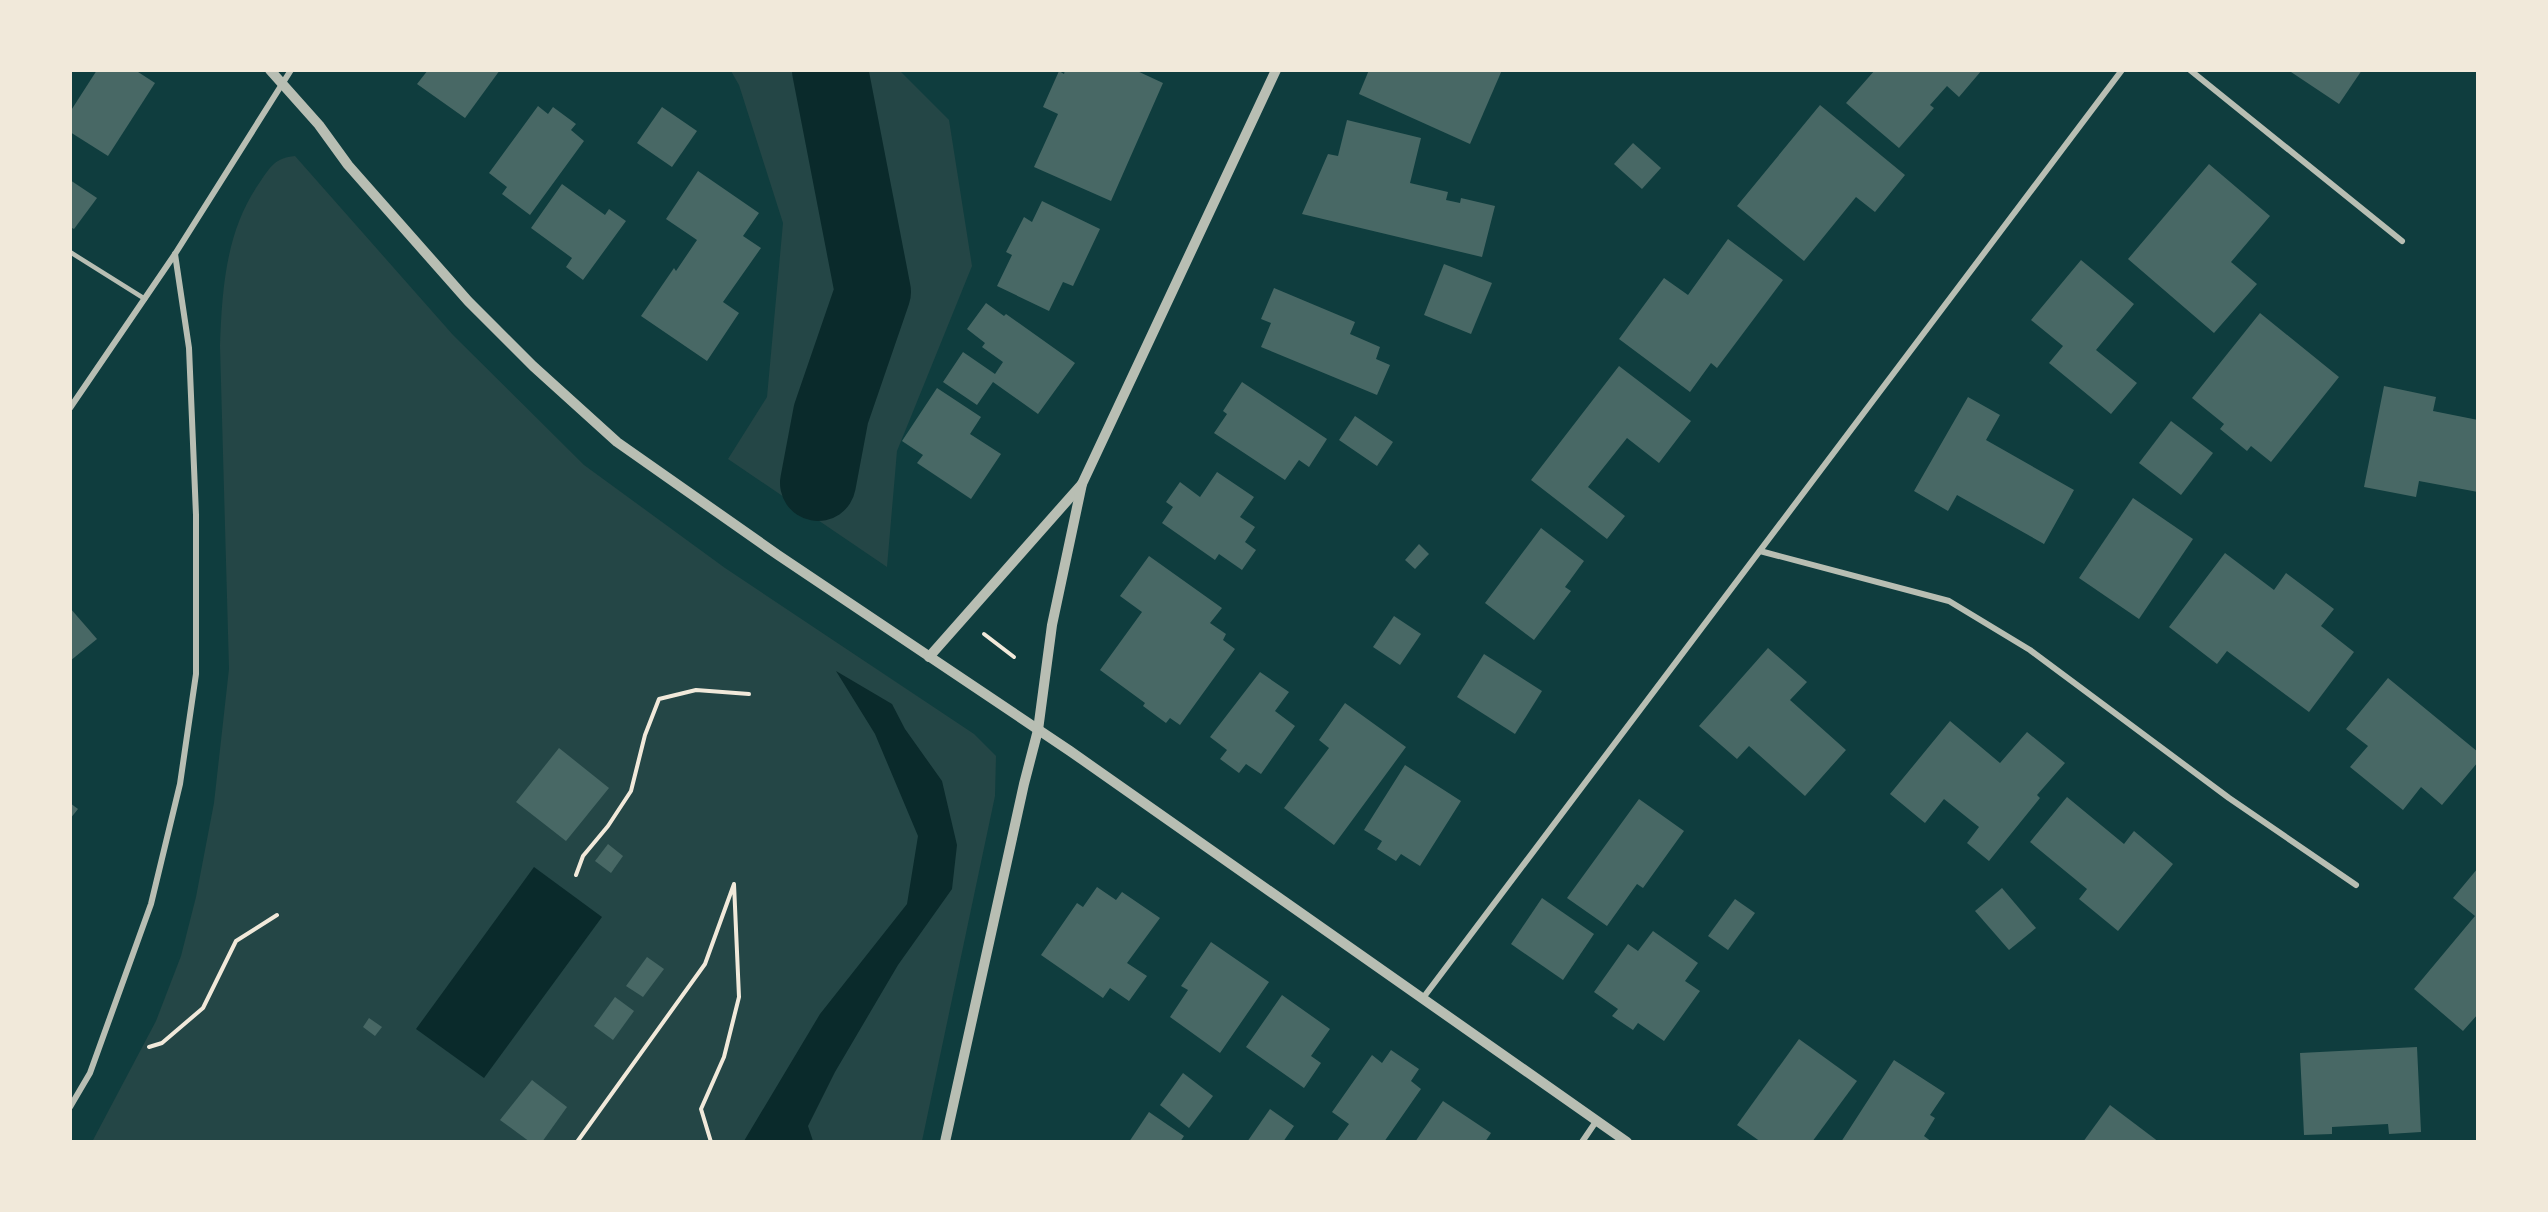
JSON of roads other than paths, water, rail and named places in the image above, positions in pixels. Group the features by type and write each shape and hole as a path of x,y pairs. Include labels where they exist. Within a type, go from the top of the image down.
{"street":[{"path":"270,70 319,125 348,165 468,301 533,366 610,436 778,555 1038,730 1627,1142"},
{"path":"70,408 145,300 291,70"},
{"path":"945,1142 1038,730 1053,625 1082,484 1276,70"},
{"path":"1423,998 2122,70"},
{"path":"2190,70 2402,241"},
{"path":"70,1107 90,1073 151,904 180,784 196,674 196,515 190,360 175,254"},
{"path":"929,657 1082,484"},
{"path":"1760,550 1949,602 2030,650 2229,798 2356,885"},
{"path":"1582,1142 1597,1120"}],"lane":[{"path":"70,252 145,300"}],"waterway":[{"path":"818,483 831,414 873,292 830,70"}]}
